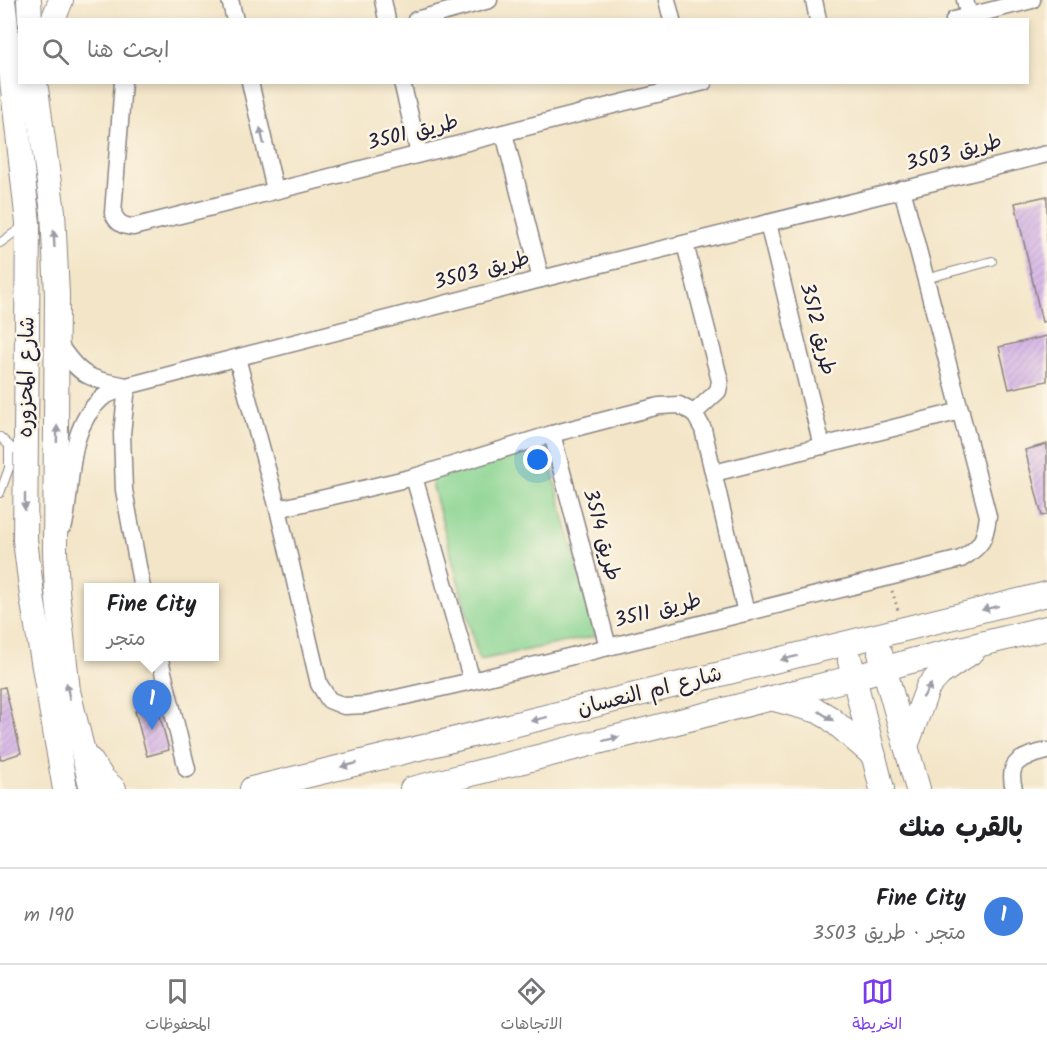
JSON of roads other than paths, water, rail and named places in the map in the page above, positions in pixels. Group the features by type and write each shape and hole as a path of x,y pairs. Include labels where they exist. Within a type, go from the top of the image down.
{"main road":[{"name":"شارع المحزوره","path":"3,0 5,61 28,223 27,394 17,452 33,603 65,789"},
{"path":"29,0 30,18"},
{"path":"54,18 61,0"},
{"name":"شارع المحزوره","path":"36,84 53,212 58,343 55,551 57,591 68,691 92,789"},
{"path":"40,120 50,95 50,84"},
{"name":"شارع ام النعسان","path":"252,789 1047,594"},
{"name":"شارع ام النعسان","path":"411,789 1047,628"},
{"path":"876,636 918,789"},
{"path":"846,644 882,789"},
{"path":"906,746 927,687 940,674 983,645"},
{"path":"771,698 818,711 830,718 874,756"},
{"path":"49,789 55,727"},
{"path":"82,748 103,779 114,789"}],"street":[{"path":"230,0 234,18"},
{"path":"383,0 387,18"},
{"path":"423,18 489,0"},
{"path":"667,0 672,18"},
{"path":"813,0 818,18"},
{"path":"963,12 1032,0"},
{"name":"طريق 3501","path":"123,84 113,213 121,225 132,227 693,84"},
{"path":"250,84 275,190"},
{"path":"402,84 419,154"},
{"path":"504,133 541,279"},
{"name":"طريق 3503","path":"128,386 541,279 1047,154"},
{"name":"طريق 3511","path":"237,358 278,509 319,684 329,700 344,706 366,705 472,681 961,559 976,550 986,536 988,516 902,189"},
{"name":"طريق 3512","path":"768,223 822,446"},
{"path":"685,244 720,377 718,391 694,413"},
{"path":"58,343 72,365 80,372 96,380 128,386"},
{"path":"55,551 65,524 74,451 80,429 103,398 128,386"},
{"path":"128,386 122,434 124,490 141,583"},
{"path":"278,509 414,477 552,434 659,406 679,405 694,413 703,429 746,613"},
{"path":"90,414 99,410 111,411 118,421 122,434"},
{"path":"714,473 962,411"},
{"name":"طريق 3514","path":"552,434 608,647"},
{"path":"414,477 472,681"},
{"path":"160,661 187,769"},
{"path":"1014,789 1011,776 1014,765 1023,758 1047,751"}],"lane":[{"path":"0,243 28,223"},
{"path":"926,279 992,261"},
{"path":"0,437 17,452 0,493"}],"place":[{"name":"Fine City","path":"152,730"}]}
